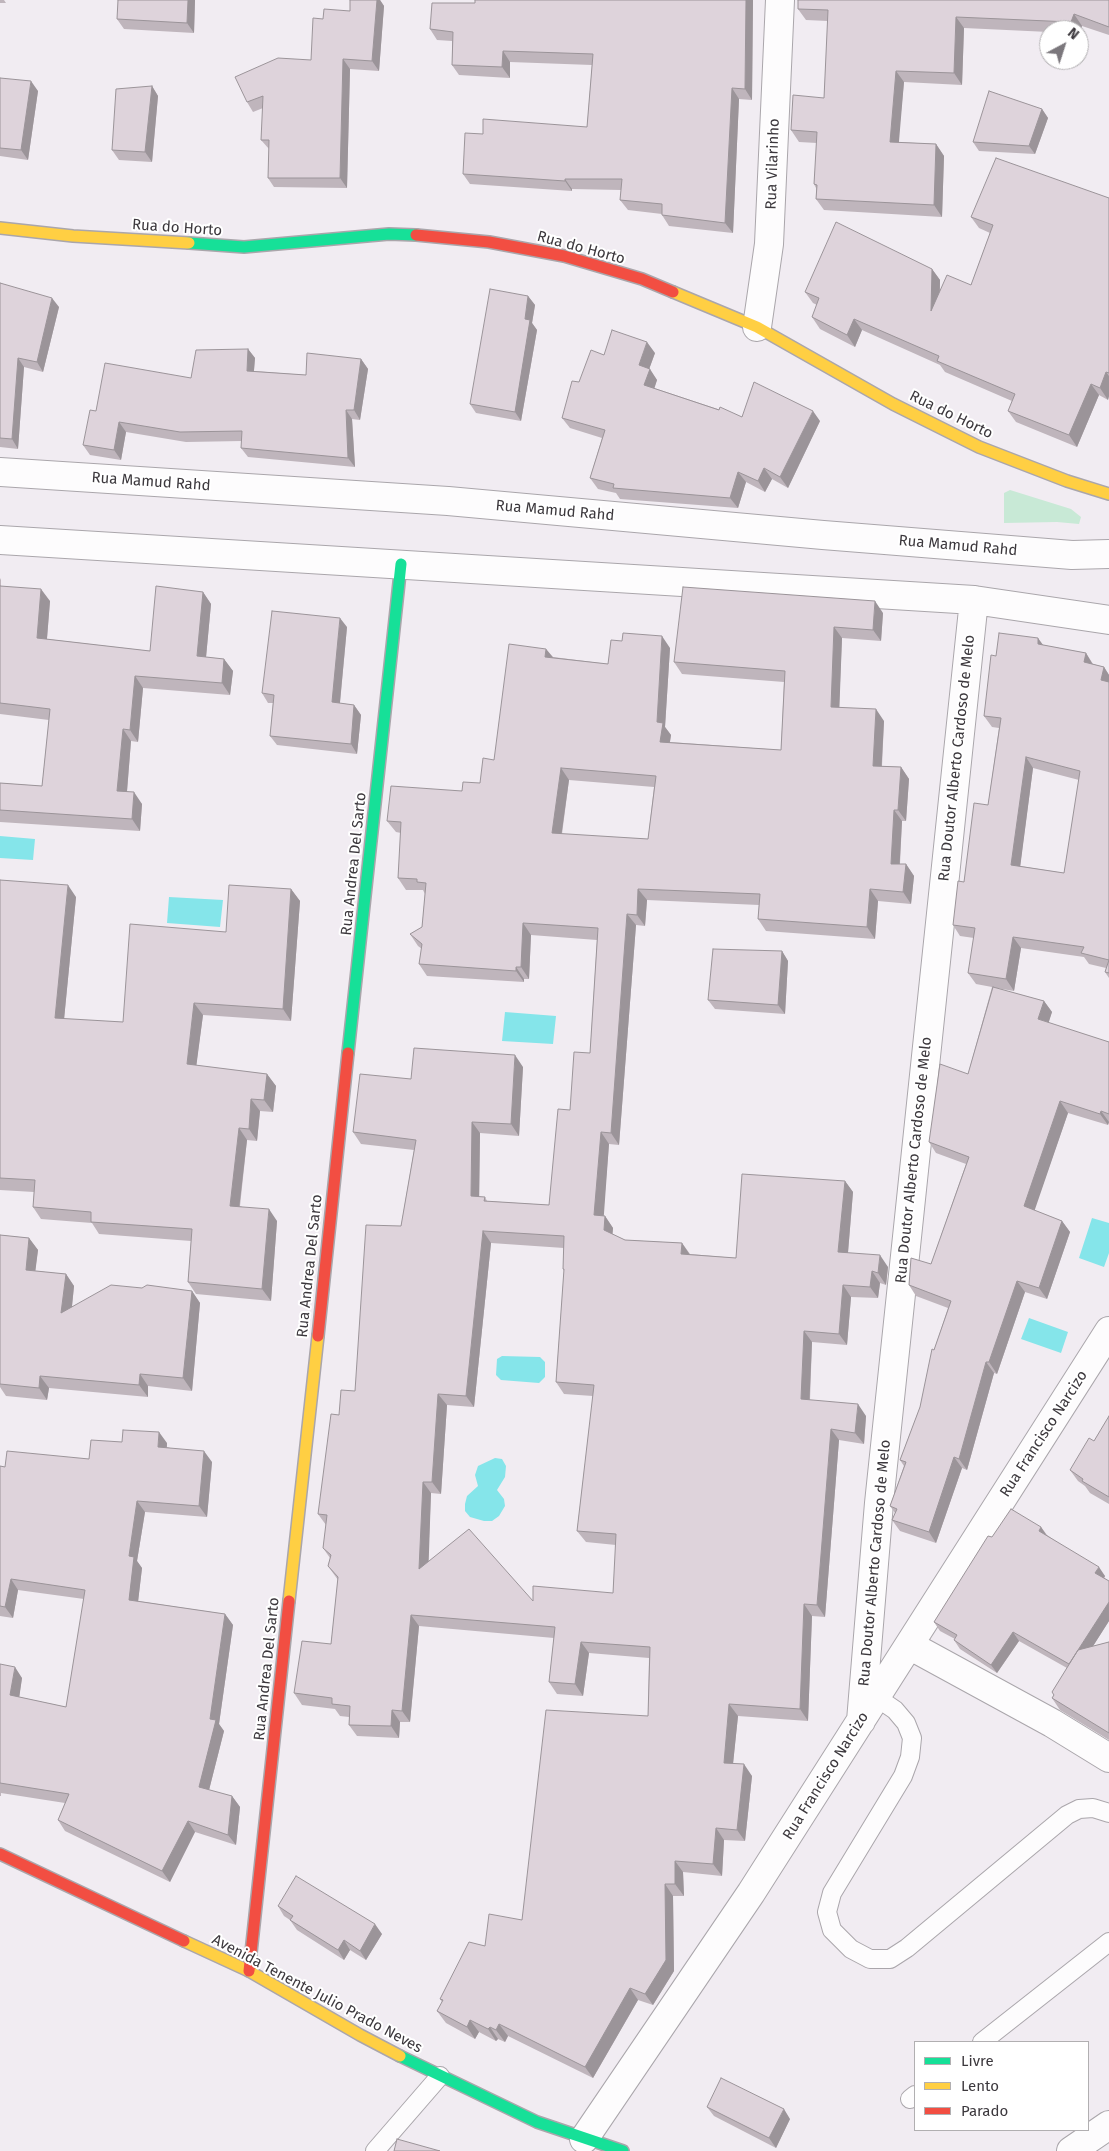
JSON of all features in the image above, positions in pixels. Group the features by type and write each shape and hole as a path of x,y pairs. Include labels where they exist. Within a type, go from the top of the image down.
{"street":[{"name":"Rua Vilarinho","path":"757,327 769,244 780,0"},
{"name":"Rua do Horto","path":"0,228 74,236 244,247 388,234 442,236 489,242 564,256 642,280 757,327 893,404 979,447 1067,481 1109,494"},
{"name":"Rua Mamud Rahd","path":"0,472 448,501 823,535 1072,555 1109,554"},
{"path":"0,540 974,600 1109,620"},
{"name":"Rua Andrea Del Sarto","path":"249,1971 401,564"},
{"name":"Rua Doutor Alberto Cardoso de Melo","path":"861,1721 879,1503 974,600"},
{"name":"Rua Francisco Narcizo","path":"584,2139 752,1893 1109,1331"},
{"path":"909,1645 1052,1723 1109,1758"},
{"name":"Avenida Tenente Julio Prado Neves","path":"0,1854 249,1971 360,2035 536,2122 623,2151"},
{"path":"1071,2151 1109,2125"}],"lane":[{"path":"876,1697 895,1710 906,1723 912,1738 910,1758 903,1776 832,1894 828,1912 832,1930 851,1949 870,1959 890,1958 908,1948 1067,1815 1079,1809 1093,1808 1109,1813"},
{"path":"983,2041 1109,1942"},
{"path":"375,2151 440,2076"}],"green space":[{"path":"1010,490 1071,509 1081,517 1079,524 1057,522 1004,523 1004,493"}],"water":[{"path":"0,836 35,839 33,860 0,858"},
{"path":"169,897 223,900 220,927 167,923"},
{"path":"505,1012 556,1016 553,1044 502,1041"},
{"path":"1092,1218 1109,1223 1109,1253 1104,1267 1079,1258"},
{"path":"1029,1318 1068,1332 1061,1353 1021,1339"},
{"path":"502,1356 540,1357 545,1362 545,1377 539,1383 501,1380 496,1375 497,1359"},
{"path":"495,1458 502,1459 506,1466 505,1477 497,1490 504,1499 505,1506 499,1516 492,1521 470,1517 465,1511 465,1504 467,1496 478,1486 475,1475 478,1466"}],"building":[{"path":"118,0 188,0 187,23 117,19"},
{"path":"350,0 377,0 372,61 343,59 340,178 268,178 269,140 261,140 263,96 247,102 235,77 278,58 311,60 313,18 323,19 324,9 350,11"},
{"path":"475,0 746,0 745,89 732,88 725,223 662,215 662,204 620,200 622,179 565,179 565,181 463,174 465,133 483,134 483,119 587,127 593,54 503,51 502,67 452,65 453,32 430,29 432,3 475,3"},
{"path":"798,0 1109,0 1109,27 1074,14 1072,20 956,17 954,73 896,71 890,142 936,144 934,205 816,199 817,185 814,184 817,132 791,130 793,95 824,98 828,10 798,9"},
{"path":"0,78 31,81 21,150 0,148"},
{"path":"152,86 145,152 112,150 116,89"},
{"path":"989,91 1042,109 1029,146 973,142"},
{"path":"996,158 1109,198 1109,373 1106,372 1100,388 1091,384 1069,435 1008,411 1015,394 937,361 939,356 854,319 847,335 812,317 819,298 805,292 836,222 932,269 931,311 947,275 971,285 993,225 971,217"},
{"path":"0,283 52,298 37,362 18,358 12,439 0,438"},
{"path":"490,289 528,296 525,319 530,320 515,412 470,404"},
{"path":"612,330 647,342 639,365 650,369 644,385 719,410 720,407 742,417 754,382 813,411 780,477 764,468 758,481 738,472 730,498 613,488 614,484 590,478 605,430 562,418 572,381 579,382 591,350 604,355"},
{"path":"248,349 247,371 306,375 307,353 361,359 354,410 346,410 348,458 241,448 242,431 180,432 119,422 114,450 83,445 90,410 96,411 105,363 191,378 196,350"},
{"path":"0,586 41,589 37,638 150,651 156,586 203,592 197,656 224,659 222,683 135,676 130,730 123,729 117,791 134,792 132,819 0,810 0,783 42,786 50,709 0,703"},
{"path":"683,587 875,601 873,630 834,627 831,707 876,709 873,766 901,767 898,810 894,810 891,864 906,864 903,892 870,889 867,927 758,919 760,894 638,889 637,915 627,914 611,1133 601,1132 594,1215 605,1216 604,1230 625,1240 682,1243 681,1254 736,1258 742,1174 845,1181 838,1252 880,1255 878,1273 872,1271 870,1287 843,1285 839,1334 804,1331 801,1399 858,1404 855,1433 831,1429 817,1605 804,1604 800,1709 729,1704 724,1763 744,1764 737,1830 716,1828 713,1864 675,1861 675,1884 665,1884 666,1960 645,1994 630,1988 585,2067 499,2024 496,2030 490,2027 488,2029 470,2020 467,2027 437,2011 443,2000 440,1999 469,1942 485,1946 489,1914 522,1920 546,1710 648,1716 650,1647 581,1642 575,1684 549,1682 555,1627 411,1615 402,1711 392,1710 391,1726 349,1725 350,1706 332,1704 332,1698 294,1693 302,1641 331,1644 338,1577 328,1566 331,1555 323,1548 327,1515 318,1514 331,1414 339,1415 341,1390 355,1391 366,1225 401,1226 416,1140 353,1132 360,1074 411,1079 414,1048 515,1055 511,1124 472,1122 471,1196 485,1197 484,1201 549,1205 558,1109 570,1110 574,1052 590,1053 598,928 523,923 521,967 516,967 516,971 419,964 422,944 410,934 422,927 426,883 417,882 417,879 398,878 401,822 387,821 391,786 462,791 463,782 480,783 483,758 494,760 509,644 546,649 545,657 608,664 611,640 622,641 623,633 662,636 657,722 663,723 660,742 781,750 785,671 674,662","holes":["561,768 656,776 648,839 552,833","483,1231 564,1236 564,1269 556,1382 594,1385 577,1531 616,1534 613,1593 533,1586 533,1601 469,1529 419,1569 423,1482 432,1482 438,1394 466,1396"]},
{"path":"272,611 340,618 332,702 354,705 351,744 270,736 274,695 262,693"},
{"path":"999,633 1038,638 1038,644 1086,653 1084,662 1104,667 1101,680 1109,682 1109,960 1081,953 1084,947 1013,937 1006,979 968,973 975,928 953,925 958,881 964,882 974,803 988,805 1001,718 984,716 991,655 996,656","holes":["1026,757 1080,771 1064,873 1011,865"]},
{"path":"0,880 68,885 55,1018 123,1022 130,924 226,932 229,885 291,889 283,1009 194,1003 187,1064 267,1074 264,1100 251,1099 249,1129 239,1128 230,1206 269,1209 262,1289 188,1282 192,1229 91,1222 91,1212 33,1207 35,1180 0,1178"},
{"path":"713,949 782,951 778,1005 708,1000"},
{"path":"1109,960 1109,973 1105,972"},
{"path":"993,987 1044,1001 1038,1019 1109,1042 1109,1114 1101,1111 1100,1114 1060,1101 1024,1206 1062,1221 1039,1288 1017,1281 989,1362 986,1362 959,1459 954,1457 929,1532 892,1520 897,1509 890,1506 906,1462 900,1460 920,1407 932,1349 934,1350 951,1301 909,1285 911,1258 931,1264 969,1157 929,1142 940,1064 968,1074"},
{"path":"0,1235 29,1238 26,1270 66,1274 61,1313 111,1285 142,1288 147,1285 192,1291 183,1378 140,1374 139,1385 40,1376 39,1388 0,1384"},
{"path":"1109,1416 1109,1497 1082,1481 1083,1479 1070,1470 1089,1438 1094,1441"},
{"path":"123,1430 159,1432 158,1447 204,1451 199,1506 137,1501 129,1556 134,1557 129,1600 225,1614 210,1719 216,1720 199,1787 232,1796 228,1835 188,1821 162,1871 58,1820 69,1794 0,1783 0,1664 15,1667 10,1695 66,1707 85,1590 11,1579 5,1607 0,1606 0,1466 5,1467 7,1451 89,1459 91,1440 122,1442"},
{"path":"1011,1509 1041,1527 1039,1531 1099,1567 1095,1573 1109,1581 1109,1602 1069,1664 1013,1632 991,1665 954,1640 957,1635 934,1622 988,1536 992,1537"},
{"path":"1109,1642 1109,1733 1052,1698 1054,1695 1052,1692 1078,1650"},
{"path":"296,1876 375,1924 360,1951 344,1940 338,1950 290,1920 293,1916 278,1906"},
{"path":"721,2078 784,2109 769,2138 707,2107"},
{"path":"397,2139 440,2151 394,2151"}],"traffic: fast":[{"path":"189,243 244,247 389,234 416,235"},
{"path":"348,1053 401,564"},
{"path":"400,2056 537,2122 623,2151"}],"traffic: slow":[{"path":"0,228 73,236 189,243"},
{"path":"673,292 757,327 893,404 979,447 1067,481 1109,494"},
{"path":"289,1601 318,1336"},
{"path":"184,1941 249,1971 400,2056"}],"traffic: jam":[{"path":"416,235 489,242 564,256 642,279 673,292"},
{"path":"318,1336 348,1053"},
{"path":"249,1971 289,1601"},
{"path":"0,1854 184,1941"}]}
